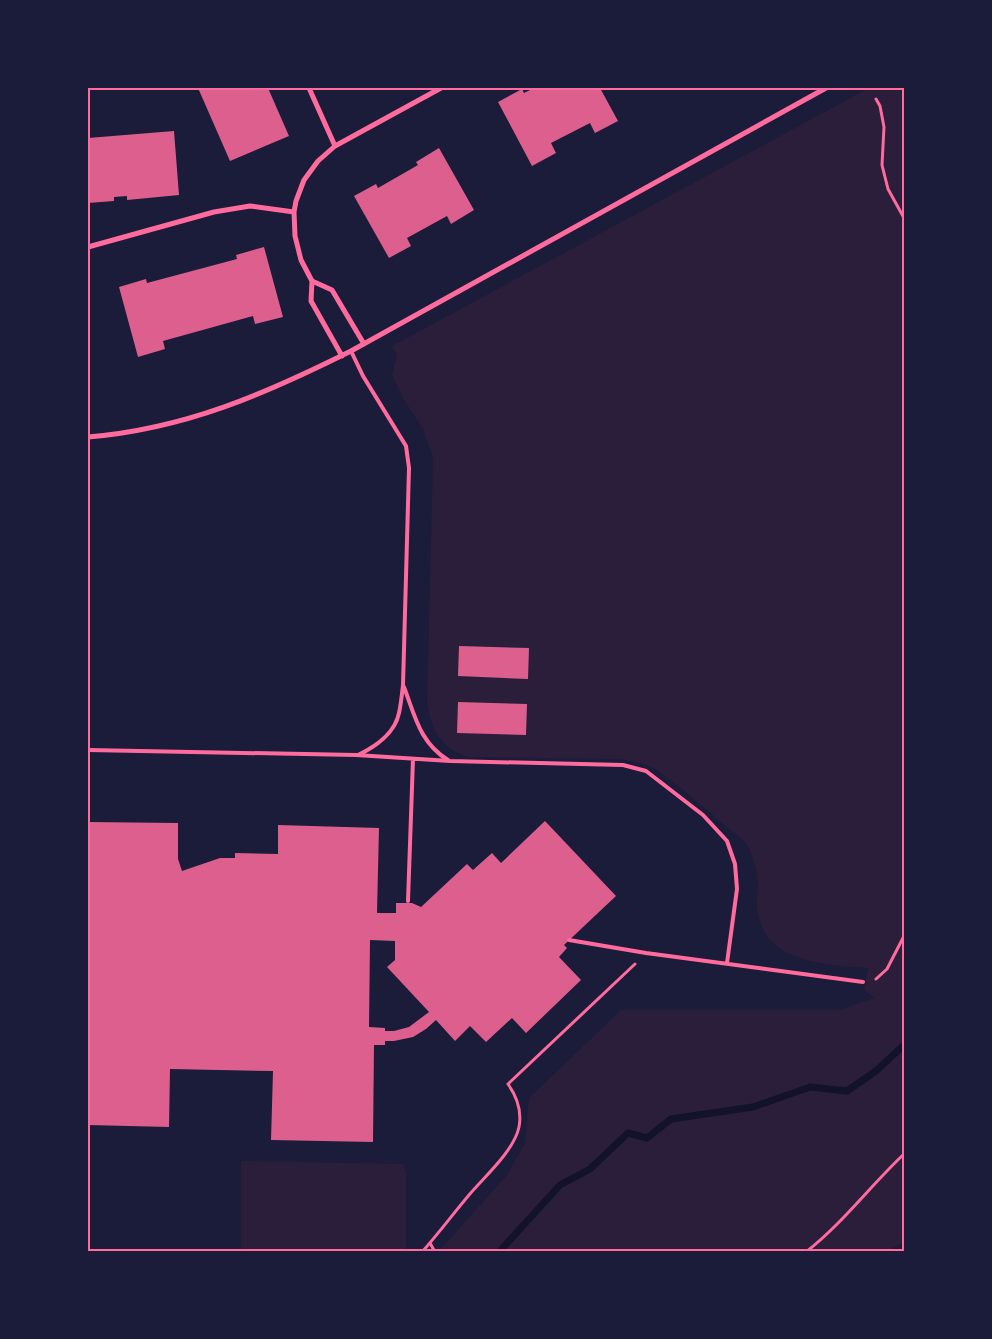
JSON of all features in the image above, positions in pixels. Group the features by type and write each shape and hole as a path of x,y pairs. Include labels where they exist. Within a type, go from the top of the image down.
{"street":[{"path":"309,88 335,146"},
{"path":"342,356 311,301 312,281 301,260 295,236 294,212 296,201 304,180 318,161 335,146 441,88"},
{"path":"88,437 117,435 173,424 230,406 278,387 364,344 826,88"},
{"path":"88,247 214,212 250,206 294,212"},
{"path":"312,281 332,290 364,344"}],"lane":[{"path":"351,351 363,376 406,446 409,468 403,684 399,715 382,740 356,756"},
{"path":"403,684 427,742 436,752 450,761"},
{"path":"88,750 356,756 450,761 623,765 646,771 703,815 727,842 735,864 737,889 726,963"},
{"path":"408,901 413,759"},
{"path":"569,940 646,953 863,982"}],"path":[{"path":"876,99 880,106 884,127 882,165 888,189 904,218"},
{"path":"863,982 877,979 888,968 904,936"},
{"path":"422,1252 498,1163 519,1130 521,1111 515,1093 508,1084 646,953"},
{"path":"806,1252 904,1154"},
{"path":"430,1243 435,1252"}],"shaded area":[{"path":"869,88 904,88 904,1242 885,1252 439,1251 507,1175 525,1143 529,1098 621,1010 839,1010 874,998 864,990 868,968 834,965 799,958 784,951 771,941 762,927 757,909 757,872 753,857 746,843 654,768 620,759 468,757 450,748 438,736 431,721 427,701 433,457 423,429 404,400 392,375 397,355 392,346"},
{"path":"241,1161 403,1164 406,1172 406,1251 241,1251"}],"building":[{"path":"198,88 268,88 289,136 230,161"},
{"path":"534,88 600,88 618,121 595,133 590,123 551,143 556,153 532,166 498,102 522,89 524,93"},
{"path":"174,131 179,195 127,200 127,196 114,197 114,201 88,203 88,138"},
{"path":"439,148 474,210 451,224 447,216 407,238 411,246 389,258 354,196 376,184 378,188 418,165 416,162"},
{"path":"264,247 283,317 255,324 253,316 163,341 165,349 138,357 119,287 146,279 147,283 237,259 236,255"},
{"path":"459,646 529,648 528,679 458,676"},
{"path":"458,702 527,704 526,735 457,733"},
{"path":"545,821 616,896 564,945 567,948 559,957 581,980 526,1033 512,1018 486,1042 470,1026 455,1041 436,1020 413,1037 385,1041 385,1045 374,1045 373,1142 271,1140 273,1071 170,1069 169,1127 88,1125 88,822 178,823 178,859 182,871 220,858 235,858 235,853 278,854 278,825 379,828 377,913 396,913 396,903 412,903 421,907 467,864 473,870 492,853 501,863","holes":["370,940 395,941 395,960 387,967 429,1012 409,1027 385,1031 385,1028 369,1027"]}],"waterway":[{"path":"499,1252 560,1185 590,1169 628,1133 647,1138 671,1119 753,1107 810,1087 847,1091 876,1071 904,1045"}]}
